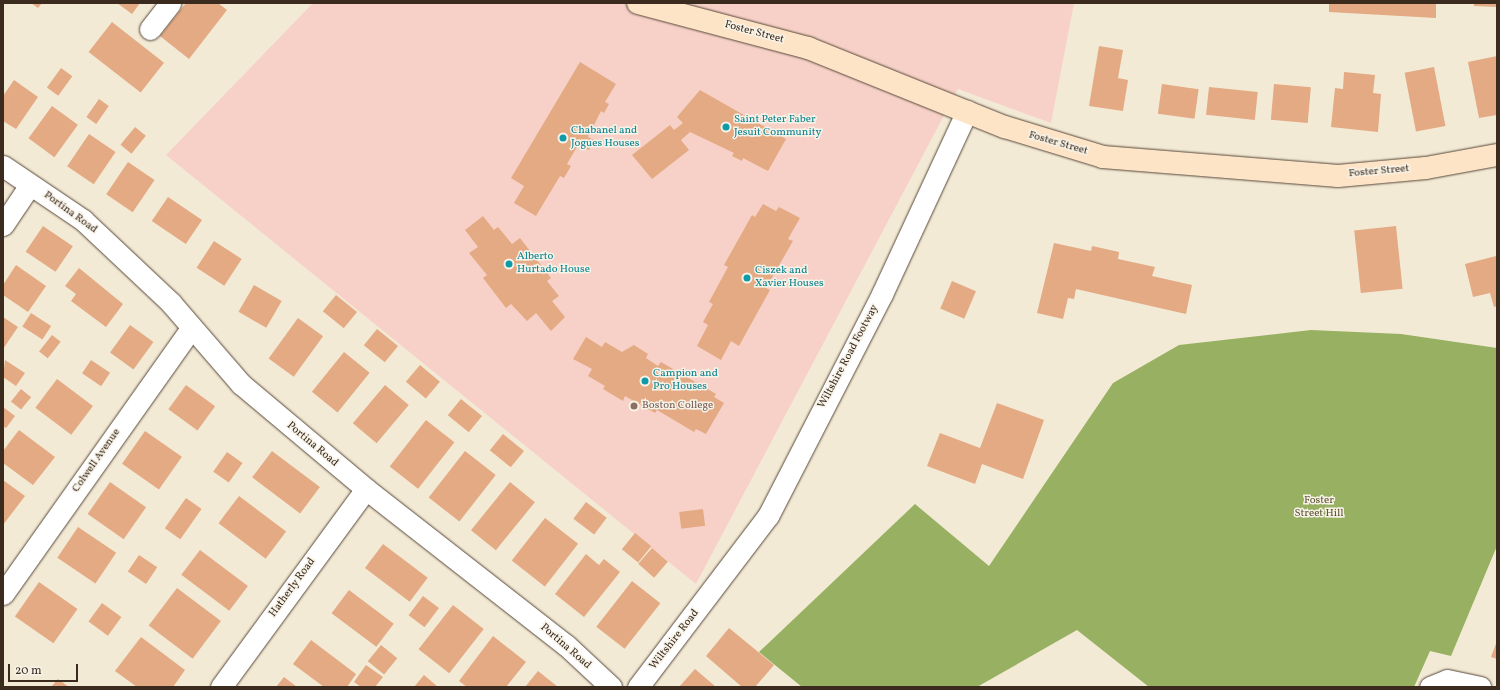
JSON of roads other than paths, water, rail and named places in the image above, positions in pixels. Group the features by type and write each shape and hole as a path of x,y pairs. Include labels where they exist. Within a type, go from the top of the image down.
{"street":[{"path":"150,29 170,3"},
{"name":"Foster Street","path":"638,3 808,48 1050,144 1103,157 1244,171 1338,176 1426,168 1497,155"},
{"name":"Wiltshire Road Footway","path":"713,593 768,516 882,294 967,111"},
{"name":"Portina Road","path":"3,166 83,220 171,303 191,328 241,384 366,489 566,645 611,687"},
{"path":"3,225 30,185"},
{"name":"Colwell Avenue","path":"3,594 191,328"},
{"name":"Hatherly Road","path":"221,687 366,489"},
{"name":"Wiltshire Road","path":"638,687 713,593"},
{"path":"1430,687 1450,680 1480,687"}],"place":[{"name":"Saint Peter Faber Jesuit Community","path":"726,127"},
{"name":"Chabanel and Jogues Houses","path":"563,138"},
{"name":"Alberto Hurtado House","path":"509,264"},
{"name":"Ciszek and Xavier Houses","path":"747,278"},
{"name":"Campion and Pro Houses","path":"645,381"},
{"name":"Boston College","path":"634,406"}],"park label":[{"name":"Foster Street Hill","path":"1319,508"}]}
